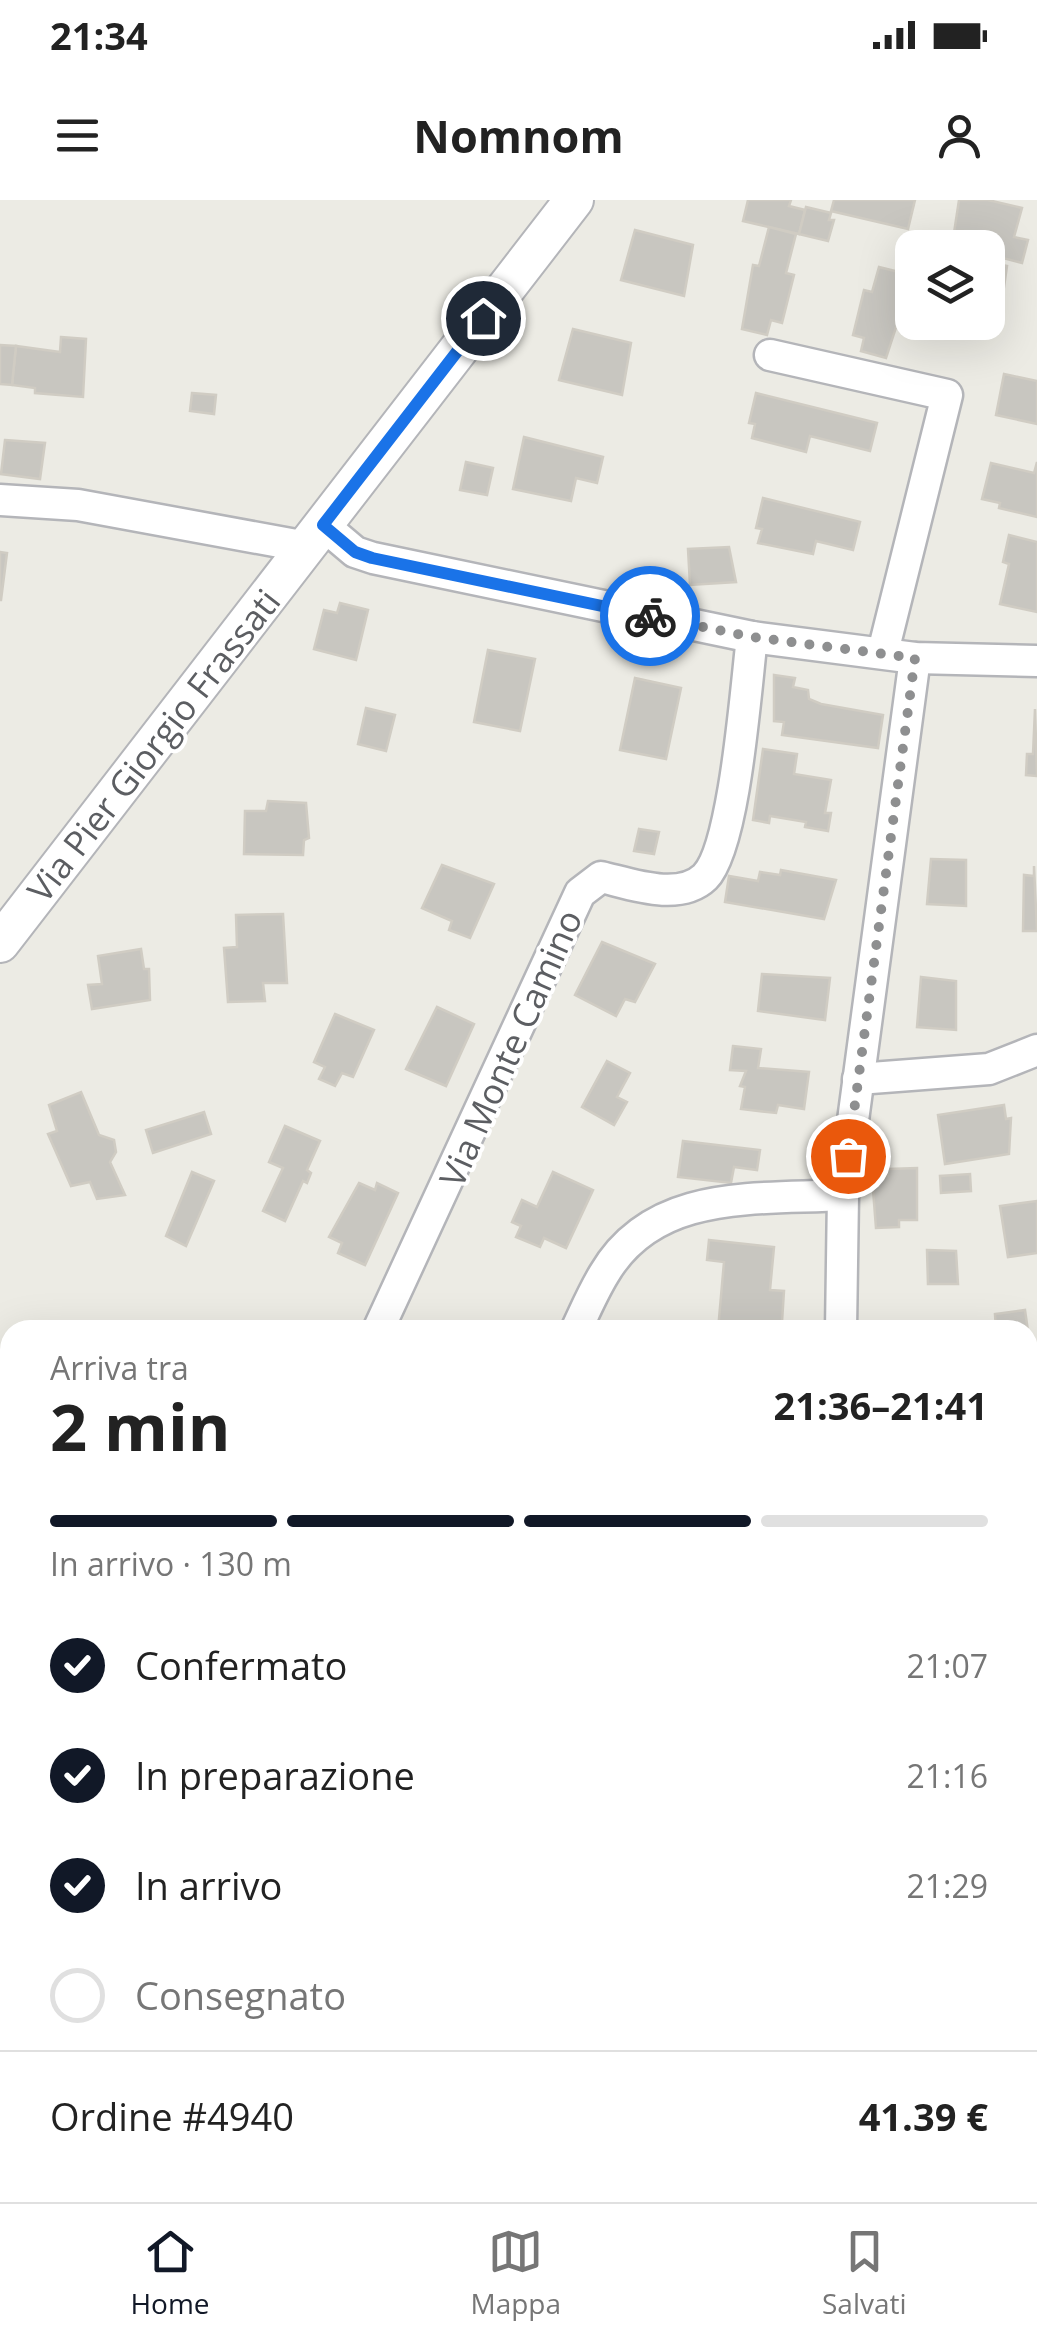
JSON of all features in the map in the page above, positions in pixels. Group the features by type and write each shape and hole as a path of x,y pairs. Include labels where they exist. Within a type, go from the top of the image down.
{"street":[{"name":"Via Pier Giorgio Frassati","path":"0,943 574,200"},
{"path":"770,354 947,395 883,652"},
{"name":"Via Pier Giorgio Frassati","path":"0,500 78,505 315,536"},
{"path":"315,536 372,558 752,637 915,658 1037,661"},
{"name":"Via Monte Camino","path":"383,1320 580,893 601,878 666,891 703,879 723,848 752,637"},
{"path":"842,1320 843,1195 915,658"},
{"path":"858,1079 989,1069 1037,1050"},
{"path":"581,1320 605,1270 644,1230 680,1208 706,1202 843,1195"}],"building":[{"path":"748,200 791,200 789,206 805,210 799,234 743,221"},
{"path":"834,200 915,200 908,229 831,211"},
{"path":"959,200 988,200 1022,208 1014,237 1028,240 1022,263 1005,258 1005,230 954,230"},
{"path":"806,207 831,213 829,220 834,220 828,241 799,234"},
{"path":"769,227 796,234 786,273 794,275 782,323 771,320 767,335 742,329 753,265 759,266"},
{"path":"635,230 693,245 684,296 621,280"},
{"path":"879,267 895,271 895,331 886,358 861,351 864,338 853,335 864,290 872,292"},
{"path":"573,329 631,343 622,395 559,380"},
{"path":"61,337 86,339 83,397 35,393 35,388 12,385 16,346 60,352"},
{"path":"0,345 16,346 12,385 0,384"},
{"path":"1004,374 1037,381 1037,424 996,415"},
{"path":"192,393 216,395 214,414 190,411"},
{"path":"756,393 877,423 870,451 810,436 806,452 752,438 755,424 749,423"},
{"path":"524,437 603,457 597,483 576,478 571,501 513,489"},
{"path":"5,440 45,443 40,479 1,474"},
{"path":"466,462 493,468 487,495 460,490"},
{"path":"1037,462 1037,517 999,508 1000,503 982,499 991,463 1034,473"},
{"path":"763,498 860,522 853,550 816,541 813,554 758,543 762,529 756,528"},
{"path":"1009,535 1037,542 1037,612 1000,604 1009,564 1003,562"},
{"path":"729,547 736,582 690,585 688,549"},
{"path":"0,552 7,553 1,600 0,600"},
{"path":"340,603 368,610 356,660 314,649 324,610 337,613"},
{"path":"488,650 535,659 520,731 474,722"},
{"path":"774,675 795,678 793,687 808,690 809,699 821,704 883,715 878,748 782,735 784,722 774,721"},
{"path":"635,678 681,688 666,759 620,750"},
{"path":"366,708 395,715 386,751 358,744"},
{"path":"1035,709 1037,776 1026,775 1027,754 1033,754"},
{"path":"763,749 797,754 794,774 831,780 825,813 831,813 828,831 805,827 806,822 770,816 769,823 753,820"},
{"path":"268,801 306,803 309,838 304,840 303,855 244,854 245,811 266,811"},
{"path":"639,829 659,832 654,854 634,851"},
{"path":"931,859 966,860 966,906 927,904"},
{"path":"442,865 494,884 470,938 449,930 452,921 422,908"},
{"path":"1034,866 1037,931 1023,931 1024,875 1034,876"},
{"path":"781,870 836,880 824,919 725,902 729,876 758,881 760,872 780,875"},
{"path":"283,914 287,983 263,983 265,1001 228,1002 224,948 237,947 236,915"},
{"path":"602,942 655,964 635,1002 625,999 616,1016 575,995"},
{"path":"141,949 144,969 149,969 150,1000 92,1009 88,985 102,984 98,956"},
{"path":"762,974 830,978 825,1020 758,1011"},
{"path":"921,977 956,981 956,1030 917,1027"},
{"path":"437,1007 474,1024 446,1086 406,1069"},
{"path":"335,1014 374,1030 353,1077 342,1073 335,1086 319,1079 325,1067 314,1062"},
{"path":"733,1046 761,1049 758,1068 809,1072 804,1109 778,1105 776,1113 741,1109 745,1087 740,1086 746,1071 730,1070"},
{"path":"607,1061 630,1073 617,1097 627,1102 614,1125 582,1107"},
{"path":"81,1092 99,1135 114,1140 116,1152 110,1162 125,1195 97,1199 90,1182 71,1186 48,1134 57,1131 49,1105"},
{"path":"1004,1105 1006,1119 1011,1118 1009,1154 945,1164 938,1115"},
{"path":"204,1112 211,1134 153,1153 146,1130"},
{"path":"285,1126 320,1141 307,1170 311,1173 307,1183 303,1181 285,1221 263,1211 283,1168 269,1162"},
{"path":"683,1141 760,1150 757,1170 734,1167 731,1183 678,1177"},
{"path":"917,1168 917,1220 899,1220 899,1227 876,1228 872,1177 888,1176 888,1169"},
{"path":"192,1172 214,1181 186,1246 166,1236"},
{"path":"553,1172 593,1190 566,1248 544,1238 540,1247 516,1237 521,1226 512,1222 522,1200 537,1207"},
{"path":"970,1174 971,1191 941,1193 940,1176"},
{"path":"359,1183 375,1190 377,1183 398,1193 365,1265 338,1253 342,1243 329,1237"},
{"path":"1037,1201 1037,1253 1008,1257 1000,1206"},
{"path":"709,1240 774,1247 770,1290 784,1291 782,1320 719,1320 724,1262 707,1260"},
{"path":"927,1250 956,1251 958,1284 928,1284"},
{"path":"1025,1310 1026,1320 995,1320 995,1314"}],"way so far":[{"path":"650,616 752,637 915,658 848,1156"}],"route":[{"path":"483,318 323,525 355,552 372,558 650,616"}]}
